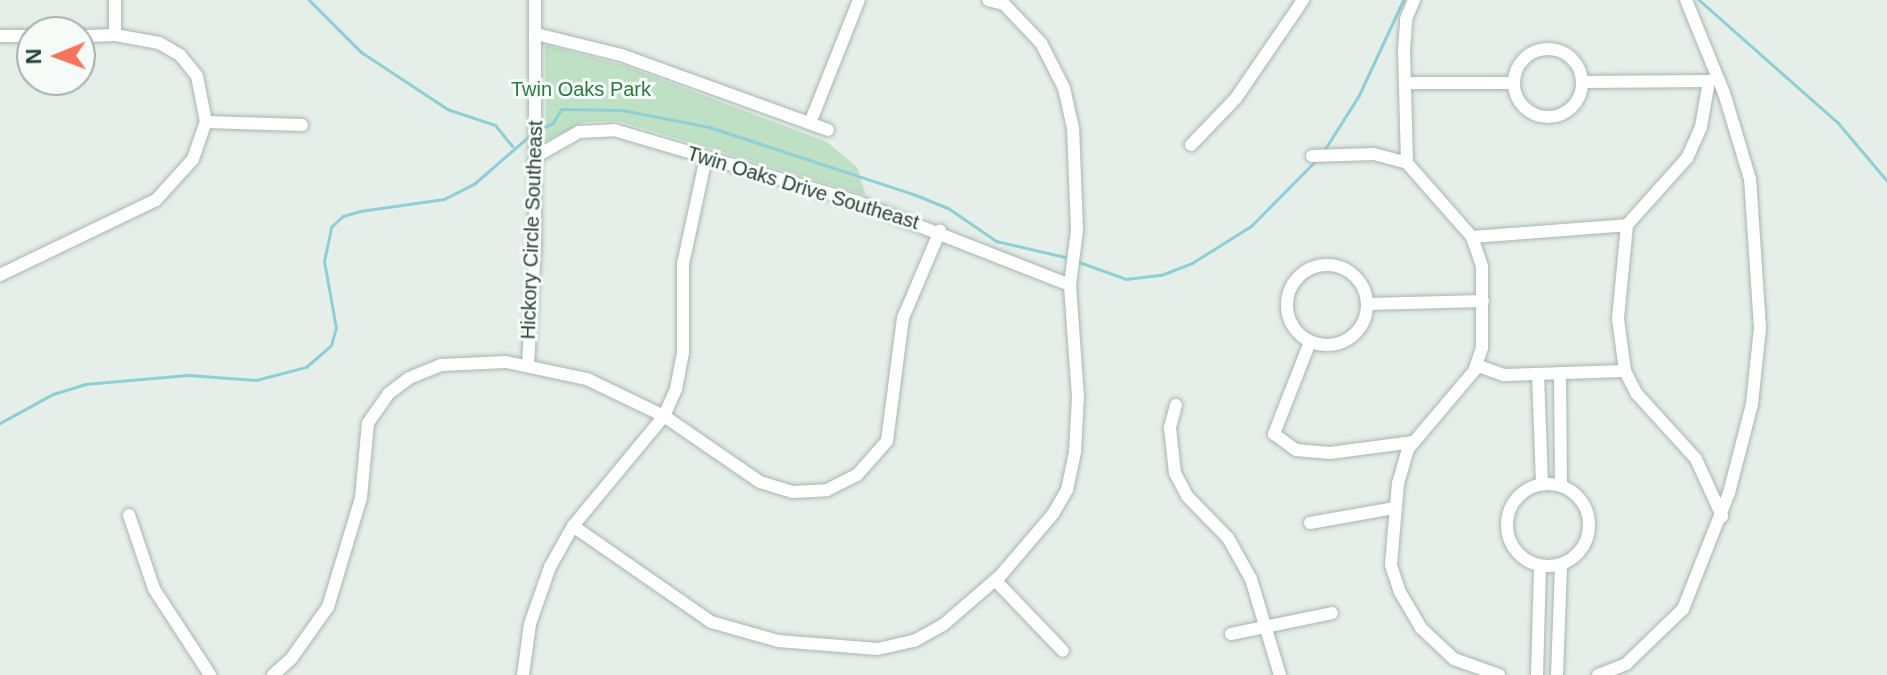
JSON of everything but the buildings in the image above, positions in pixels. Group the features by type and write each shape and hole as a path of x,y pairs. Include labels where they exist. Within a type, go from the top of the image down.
{"street":[{"path":"115,0 115,35"},
{"name":"Hickory Circle Southeast","path":"528,364 535,157 535,0"},
{"path":"810,123 859,0"},
{"path":"573,526 711,622 778,641 878,649 914,641 943,625 995,580 1053,514 1067,490 1078,397 1070,285 1077,230 1069,105 1050,57 1005,2 988,0"},
{"path":"1191,145 1236,98 1303,0"},
{"path":"1407,163 1406,19 1414,0"},
{"path":"1598,675 1626,664 1683,609 1722,516 1748,430 1760,328 1750,179 1686,0"},
{"path":"536,34 621,55 828,130"},
{"path":"0,275 156,200 193,159 206,122 197,76 180,55 159,43 115,35 96,36"},
{"path":"1551,49 1573,59 1582,82 1573,107 1548,117 1524,107 1514,83 1525,58 1551,49"},
{"path":"1582,82 1713,78"},
{"path":"1713,78 1701,127 1687,158 1627,225 1618,289 1625,371 1636,393 1696,459 1722,516"},
{"path":"1405,83 1514,83"},
{"path":"206,122 302,125"},
{"name":"Twin Oaks Drive Southeast","path":"535,157 579,132 603,128 940,231 1070,285"},
{"path":"1312,156 1374,154 1407,163 1472,237 1482,266 1483,301 1476,365 1413,442 1394,508 1391,565 1400,592 1421,628 1454,659 1499,675"},
{"path":"523,675 537,598 573,526 664,416 680,374 683,264 706,158"},
{"path":"1472,237 1627,225"},
{"path":"280,674 314,630 343,570 361,498 368,423 388,394 409,378 441,365 528,364 587,379 664,416 745,473 776,488 810,493 857,475 887,441 903,318 940,231"},
{"path":"1335,265 1358,278 1368,304 1366,318 1350,340 1323,346 1310,342 1291,324 1287,298 1310,268 1335,265"},
{"path":"1368,304 1483,301"},
{"path":"1310,342 1274,434 1296,450 1330,453 1413,442"},
{"path":"1476,365 1504,375 1625,371"},
{"path":"1560,373 1561,486"},
{"path":"1538,374 1542,484"},
{"path":"1176,405 1170,428 1175,473 1187,496 1228,538 1251,579 1280,675"},
{"path":"1542,484 1561,486 1574,493 1589,518 1584,547 1561,565 1540,566 1514,548 1508,525 1515,501 1542,484"},
{"path":"1310,523 1394,508"},
{"path":"129,515 154,589 210,675"},
{"path":"1557,675 1561,565"},
{"path":"1537,675 1540,566"},
{"path":"995,580 1063,651"},
{"path":"1231,634 1264,624 1332,613"}],"green space":[{"name":"Twin Oaks Park","path":"545,45 626,66 827,142 857,167 866,195 618,121 584,122 546,141"}],"waterway":[{"path":"309,0 361,52 447,109 495,125 512,146"},
{"path":"1323,152 1359,95 1403,0"},
{"path":"1699,0 1838,123 1887,181"},
{"path":"540,129 553,123 561,109 622,110 709,127 913,194 948,208 996,241 1069,258"},
{"path":"0,423 53,394 85,384 188,375 256,380 306,367 331,345 336,328 324,261 331,227 343,216 360,211 444,199 475,183 530,135"},
{"path":"1076,261 1126,279 1161,275 1192,263 1251,226 1315,161"}]}
